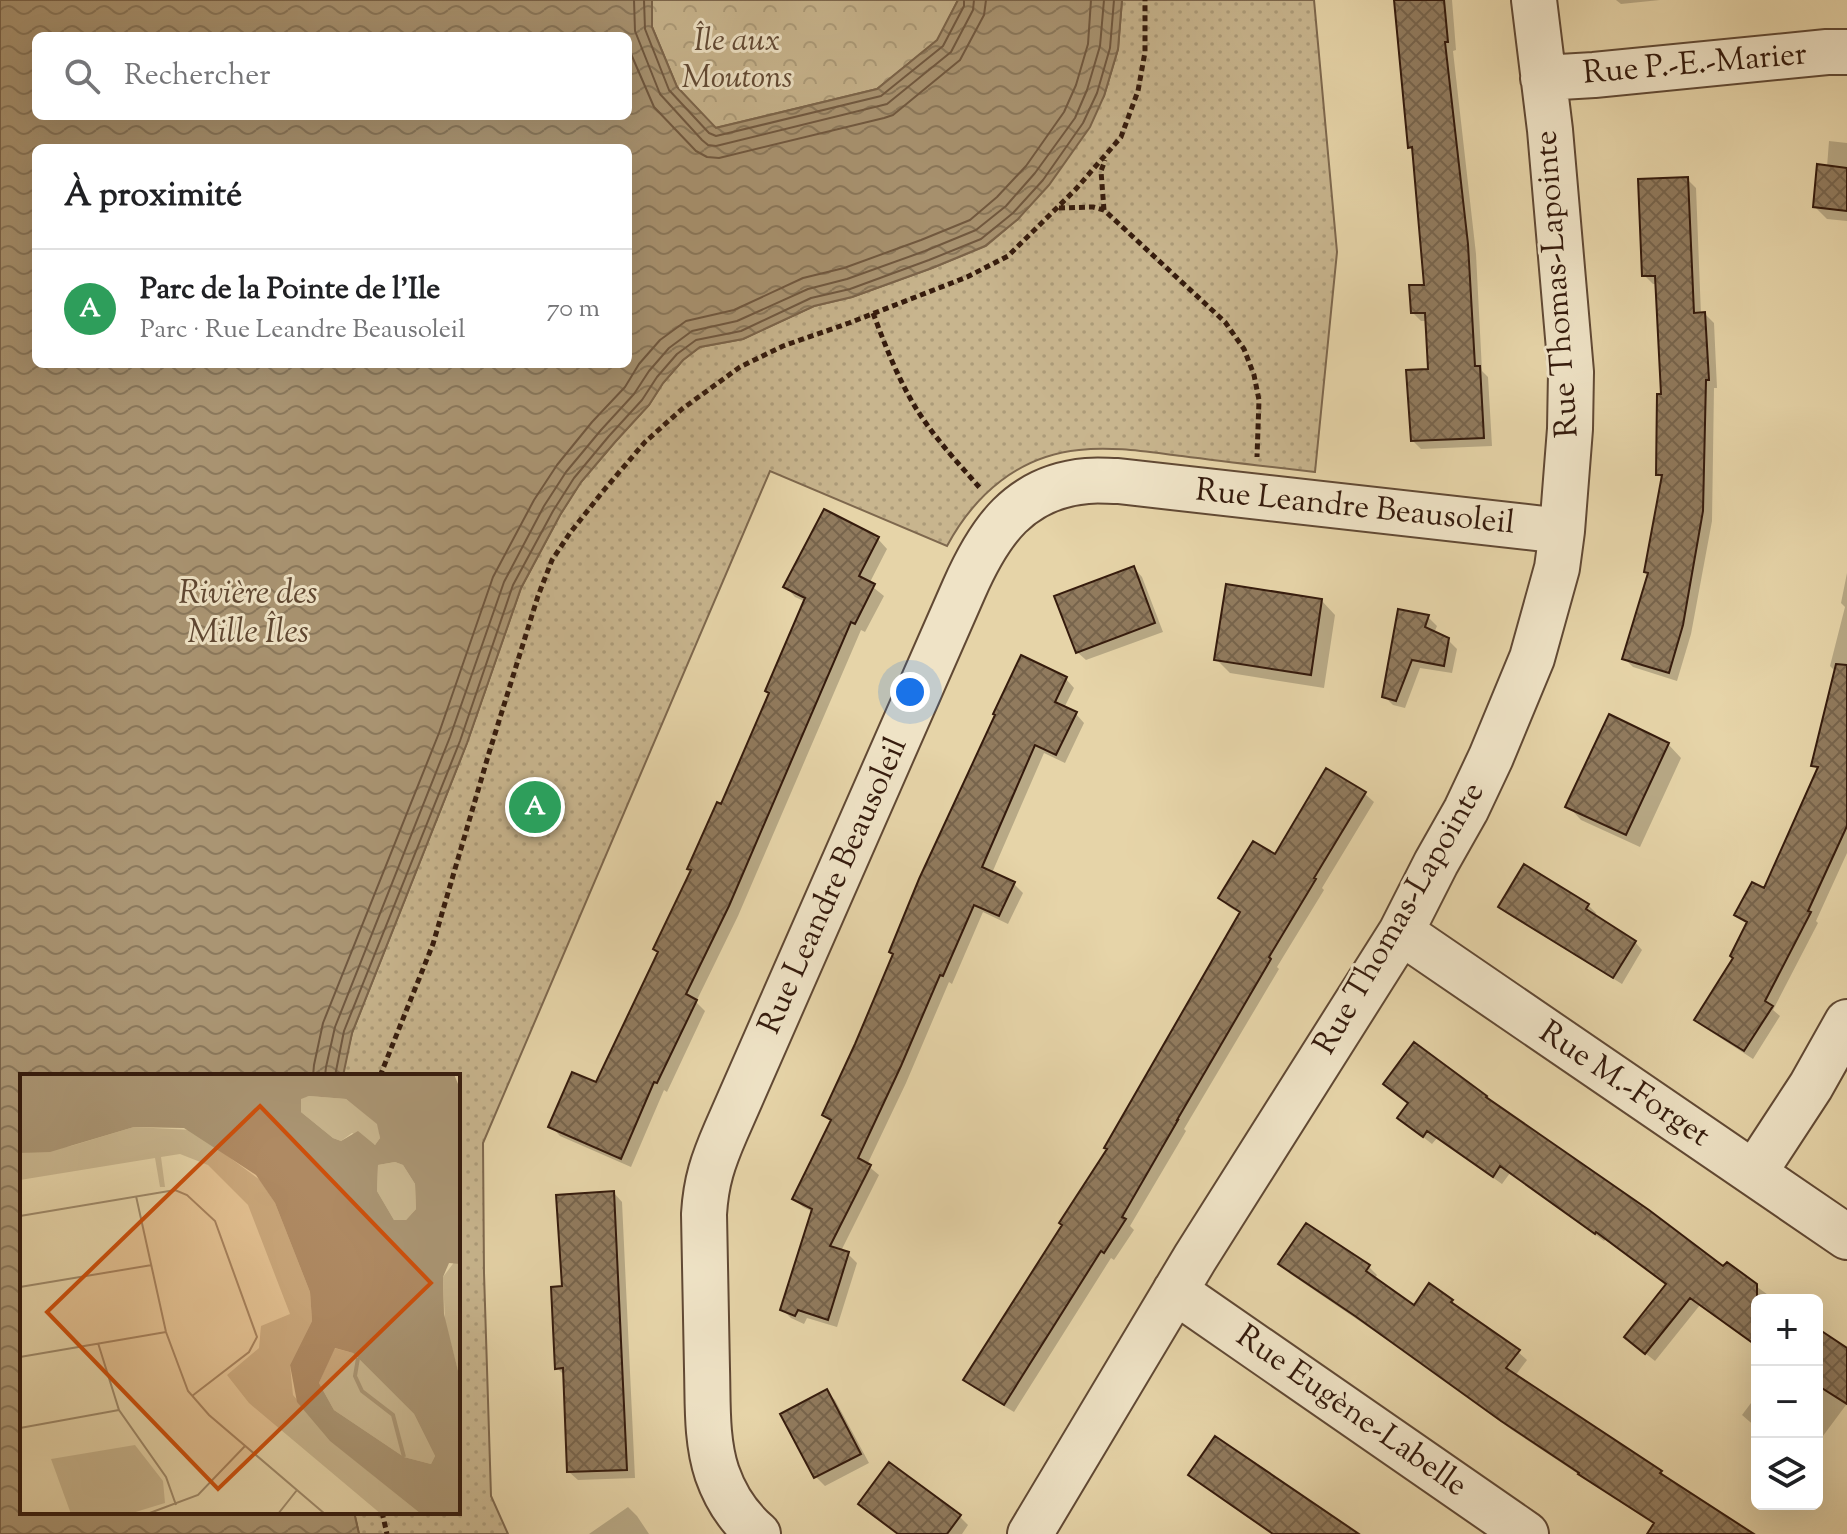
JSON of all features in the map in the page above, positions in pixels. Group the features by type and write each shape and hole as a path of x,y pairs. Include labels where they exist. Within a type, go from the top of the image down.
{"street":[{"name":"Rue Thomas-Lapointe","path":"1030,1534 1175,1291 1401,932 1466,810 1532,658 1557,568 1570,429 1571,372 1550,130 1534,0"},
{"name":"Rue P.-E.-Marier","path":"1543,78 1847,52"},
{"name":"Rue Leandre Beausoleil","path":"758,1534 730,1502 717,1474 712,1451 708,1401 705,1189 726,1131 964,589 993,533 1015,510 1035,497 1060,486 1087,481 1118,481 1562,531"},
{"name":"Rue M.-Forget","path":"1401,932 1847,1237"},
{"path":"1754,1173 1811,1086 1847,1022"},
{"name":"Rue Eugène-Labelle","path":"1175,1291 1526,1534"}],"path":[{"path":"381,1074 433,944 493,739 552,560 595,501 645,442 693,401 740,367 783,346 967,277 1008,256 1058,208 1121,137 1138,91 1145,52 1145,0"},
{"path":"1104,210 1101,171 1106,156"},
{"path":"1058,208 1093,207 1104,210 1225,322 1244,349 1254,375 1259,400 1256,465"},
{"path":"873,313 891,361 914,405 944,447 985,494"},
{"path":"382,1514 387,1534"}],"green space":[{"name":"Île aux Moutons","path":"652,0 958,0 938,40 877,89 715,128 677,87 652,27"},
{"path":"1122,0 1314,0 1337,252 1315,472 1130,450 1092,449 1057,454 1018,469 985,494 947,546 770,471 483,1143 491,1496 508,1534 359,1534 354,1514 460,1514 460,1074 343,1074 343,1070 352,1033 467,743 521,588 581,482 649,405 683,360 700,347 743,339 814,306 852,297 986,246 1018,219 1104,96 1118,49"}],"water":[{"name":"Rivière des Mille Îles","path":"0,0 652,0 652,27 677,87 716,128 877,89 937,40 958,0 1122,0 1118,49 1104,96 1090,127 1049,185 1018,219 985,246 932,268 852,297 814,306 743,339 700,347 683,360 649,405 581,482 521,588 467,743 352,1033 343,1074 20,1074 20,1514 354,1514 359,1534 0,1534"}],"building":[{"path":"1394,0 1444,0 1448,42 1445,42 1468,244 1475,366 1480,366 1484,438 1411,441 1406,370 1428,369 1425,313 1411,313 1409,285 1424,285 1412,147 1408,148"},
{"path":"1817,164 1847,168 1847,211 1813,207"},
{"path":"1688,177 1694,313 1705,312 1709,380 1706,380 1703,511 1683,625 1669,673 1622,659 1648,573 1644,572 1662,475 1656,475 1657,394 1661,394 1655,276 1642,276 1638,179"},
{"path":"824,509 879,537 859,576 875,584 855,624 851,622 729,906 686,994 697,1000 657,1083 654,1082 621,1159 548,1127 572,1072 596,1082 658,952 653,949 691,870 687,869 717,802 721,804 769,693 765,691 805,598 783,587"},
{"path":"1134,566 1155,623 1076,653 1054,596"},
{"path":"1226,584 1322,599 1311,675 1214,660"},
{"path":"1398,609 1429,615 1425,627 1449,638 1444,666 1412,660 1396,701 1382,697"},
{"path":"1021,655 1067,677 1055,702 1077,712 1056,755 1035,745 982,867 1015,882 999,916 974,905 858,1158 871,1165 830,1246 849,1252 828,1320 798,1310 795,1316 780,1310 812,1209 792,1199 831,1120 822,1115 893,954 889,952 919,879"},
{"path":"1836,664 1847,665 1847,826 1808,911 1811,912 1765,1001 1773,1006 1744,1051 1694,1020 1733,958 1730,956 1747,922 1734,915 1752,882 1764,888 1818,767 1811,766"},
{"path":"1609,714 1669,743 1626,835 1565,807"},
{"path":"1326,768 1366,792 1122,1217 1126,1219 1104,1253 1101,1251 1004,1405 963,1380 1107,1149 1104,1148 1240,912 1218,898 1253,841 1275,854"},
{"path":"1524,864 1589,904 1586,909 1636,941 1613,978 1498,907"},
{"path":"1414,1042 1723,1266 1727,1262 1757,1284 1757,1294 1751,1294 1751,1342 1690,1298 1645,1354 1624,1337 1666,1284 1500,1166 1493,1177 1427,1131 1423,1137 1397,1118 1408,1103 1383,1084"},
{"path":"614,1191 627,1470 567,1472 563,1368 555,1369 551,1287 562,1286 556,1195"},
{"path":"1306,1223 1370,1265 1366,1271 1414,1305 1429,1283 1520,1350 1506,1368 1754,1534 1647,1534 1654,1523 1501,1421 1278,1264"},
{"path":"1823,1332 1847,1348 1847,1404 1823,1389"},
{"path":"827,1389 861,1454 814,1478 780,1414"},
{"path":"1215,1436 1359,1534 1273,1534 1188,1475"},
{"path":"889,1462 961,1515 947,1534 898,1534 858,1504"}],"place":[{"name":"Parc de la Pointe de l'Ile","path":"535,807"}]}
